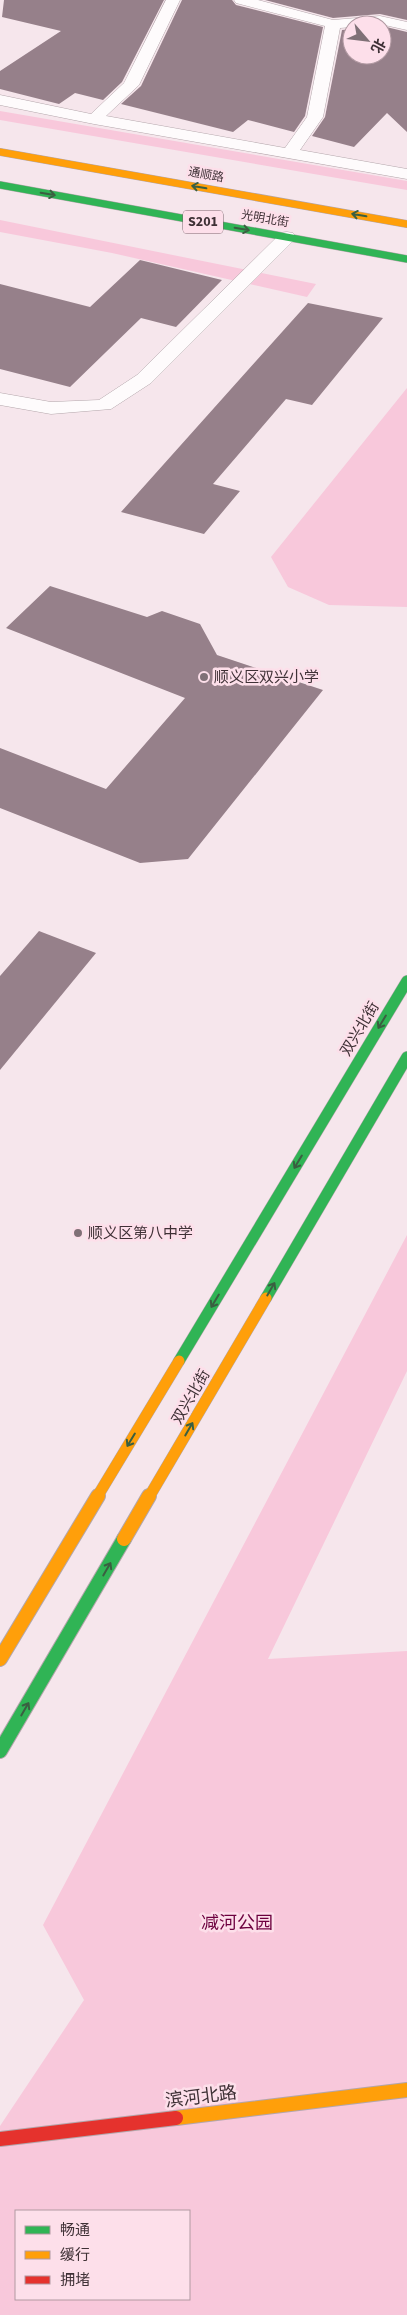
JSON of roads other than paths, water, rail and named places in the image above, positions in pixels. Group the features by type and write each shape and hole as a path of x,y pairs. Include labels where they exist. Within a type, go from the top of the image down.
{"street":[{"path":"94,119 131,85 173,0"},
{"path":"241,0 333,24 380,20 407,26"},
{"path":"289,154 315,117 333,24"},
{"path":"0,100 94,119 407,174"},
{"name":"通顺路","path":"0,152 407,224"},
{"name":"光明北街","path":"0,185 407,259"},
{"path":"0,399 51,408 104,404 144,379 287,237"},
{"name":"双兴北街","path":"0,1659 407,980"},
{"name":"双兴北街","path":"0,1751 407,1057"},
{"name":"滨河北路","path":"0,2139 407,2090"}],"place":[{"name":"顺义区双兴小学","path":"204,677"},
{"name":"顺义区第八中学","path":"78,1233"}],"park label":[{"name":"减河公园","path":"237,1923"}]}
